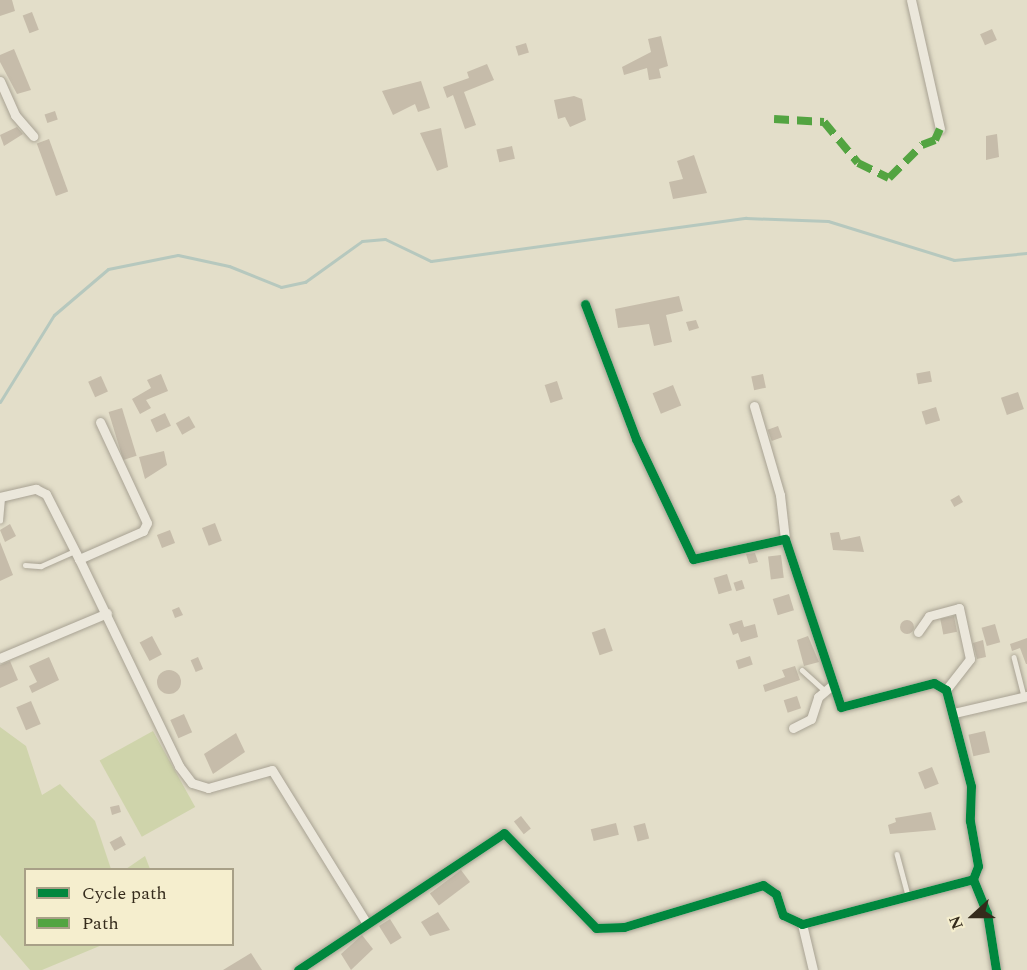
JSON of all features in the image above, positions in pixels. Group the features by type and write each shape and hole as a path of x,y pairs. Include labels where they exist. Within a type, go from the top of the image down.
{"street":[{"path":"911,0 940,129"},
{"path":"0,81 15,115 33,136"},
{"path":"585,304 636,440 693,559 785,539"},
{"path":"754,406 780,495 785,539 827,688 841,707 850,708 923,685 946,690"},
{"path":"77,555 143,531 147,523 100,422"},
{"path":"1,496 36,489 46,494 107,613 179,766 192,783 208,789 272,770 367,924"},
{"path":"918,632 929,616 959,608 970,659 946,690"},
{"path":"0,658 107,613"},
{"path":"794,728 813,716 827,688"},
{"path":"946,690 954,713 971,786 970,821 978,866 973,879 987,913 996,970"},
{"path":"954,713 1026,696"},
{"path":"298,970 504,833 596,928 624,927 763,885 776,894 783,915 802,924 973,879"},
{"path":"802,924 813,970"}],"lane":[{"path":"0,521 1,496"},
{"path":"25,565 41,566 77,555"},
{"path":"1014,657 1026,696"},
{"path":"802,670 827,688"},
{"path":"897,854 908,895"}],"green space":[{"path":"0,727 26,746 42,795 60,784 95,821 111,868 24,868 24,946 100,946 42,970 30,970 0,935"},
{"path":"153,731 195,807 142,837 100,761"},
{"path":"145,856 150,868 127,868"}],"building":[{"path":"0,0 12,0 15,11 0,16"},
{"path":"32,12 39,30 29,33 23,16"},
{"path":"992,29 997,40 985,45 980,34"},
{"path":"661,36 668,66 659,69 661,78 649,80 647,68 624,75 622,67 651,52 648,39"},
{"path":"526,43 529,53 518,56 515,46"},
{"path":"14,49 31,90 17,94 0,62 0,55"},
{"path":"487,64 494,80 464,92 476,125 465,129 453,95 447,98 443,87 469,78 467,72"},
{"path":"421,81 430,108 418,112 415,104 393,115 382,91"},
{"path":"574,96 582,99 586,120 570,127 565,117 558,119 554,100"},
{"path":"55,111 58,120 47,123 45,114"},
{"path":"17,127 23,134 4,146 0,135"},
{"path":"441,128 448,167 437,171 420,133"},
{"path":"997,134 999,157 986,160 986,136"},
{"path":"49,139 68,192 56,196 37,143"},
{"path":"512,146 515,159 499,162 496,150"},
{"path":"694,155 707,193 673,199 669,182 683,179 677,161"},
{"path":"679,296 683,311 666,315 672,342 654,346 649,324 618,328 615,309"},
{"path":"696,320 699,328 689,331 686,322"},
{"path":"930,371 932,382 918,384 916,373"},
{"path":"161,374 168,391 146,400 151,408 140,414 132,399 151,388 147,380"},
{"path":"763,374 766,388 754,390 751,376"},
{"path":"101,376 108,392 95,397 88,382"},
{"path":"557,381 563,399 551,403 545,385"},
{"path":"673,385 681,405 661,414 653,393"},
{"path":"1018,392 1024,409 1007,415 1001,398"},
{"path":"936,407 940,420 926,425 922,411"},
{"path":"122,408 137,456 123,460 109,412"},
{"path":"165,413 171,426 156,432 150,420"},
{"path":"189,416 195,427 182,435 176,423"},
{"path":"778,426 782,437 772,441 768,430"},
{"path":"164,451 167,465 145,479 139,457"},
{"path":"959,495 963,502 954,507 950,500"},
{"path":"215,523 222,541 209,546 202,528"},
{"path":"10,524 16,536 5,542 0,530"},
{"path":"170,530 175,543 162,548 157,535"},
{"path":"839,532 841,540 860,536 864,552 833,550 830,533"},
{"path":"0,542 13,575 0,581"},
{"path":"755,553 758,562 749,564 746,554"},
{"path":"781,555 784,578 771,579 768,557"},
{"path":"727,574 732,590 719,594 714,578"},
{"path":"742,580 745,589 736,591 733,583"},
{"path":"789,594 794,610 778,615 773,599"},
{"path":"179,607 183,615 175,618 172,610"},
{"path":"954,616 957,632 943,634 940,619"},
{"path":"742,620 744,627 755,624 758,637 741,642 738,633 733,635 729,624"},
{"path":"907,620 912,622 914,627 912,632 907,634 902,632 900,627 902,622"},
{"path":"995,624 1000,642 987,646 982,628"},
{"path":"605,628 613,651 600,655 592,633"},
{"path":"152,636 162,655 149,661 140,643"},
{"path":"808,636 819,662 804,666 797,640"},
{"path":"1027,638 1026,664 1020,648 1012,651 1010,644"},
{"path":"983,640 986,657 977,659 973,643"},
{"path":"750,656 753,665 739,669 736,661"},
{"path":"49,657 59,680 32,693 29,686 37,682 29,666"},
{"path":"198,657 203,669 196,672 191,660"},
{"path":"10,661 18,680 0,688 0,665"},
{"path":"795,666 800,680 765,692 763,685 785,677 782,670"},
{"path":"169,670 178,673 181,682 178,691 169,694 160,691 157,682 160,673"},
{"path":"797,696 801,708 788,713 784,700"},
{"path":"31,701 41,724 26,730 16,707"},
{"path":"184,714 192,732 178,738 170,720"},
{"path":"985,731 990,752 973,756 968,735"},
{"path":"236,733 245,752 213,774 204,754"},
{"path":"932,767 939,784 925,789 918,773"},
{"path":"119,805 121,812 112,815 110,807"},
{"path":"931,812 936,830 890,834 888,825 896,822 895,818"},
{"path":"521,816 531,829 524,834 514,822"},
{"path":"616,823 619,835 594,841 591,829"},
{"path":"645,823 649,838 638,842 633,826"},
{"path":"121,836 126,845 114,851 110,842"},
{"path":"461,870 470,882 439,905 430,893"},
{"path":"438,912 450,930 430,936 421,922"},
{"path":"390,919 402,938 391,945 379,926"},
{"path":"362,935 373,949 351,970 341,954"},
{"path":"251,953 262,970 223,970"}],"waterway":[{"path":"0,402 54,315 108,269 178,255 229,266 281,287 305,282 362,241 385,239 431,261 746,218 828,221 954,260 1027,253"}],"marked path":[{"path":"774,119 824,122 858,163 889,178 922,145 935,140 940,129"}],"cycle path":[{"path":"585,304 636,439 693,559 785,539 841,707 934,683 946,690 971,786 970,821 978,866 973,879"},
{"path":"298,970 504,833 596,928 624,927 763,885 776,894 783,915 802,924 973,879 987,913 996,970"}]}
